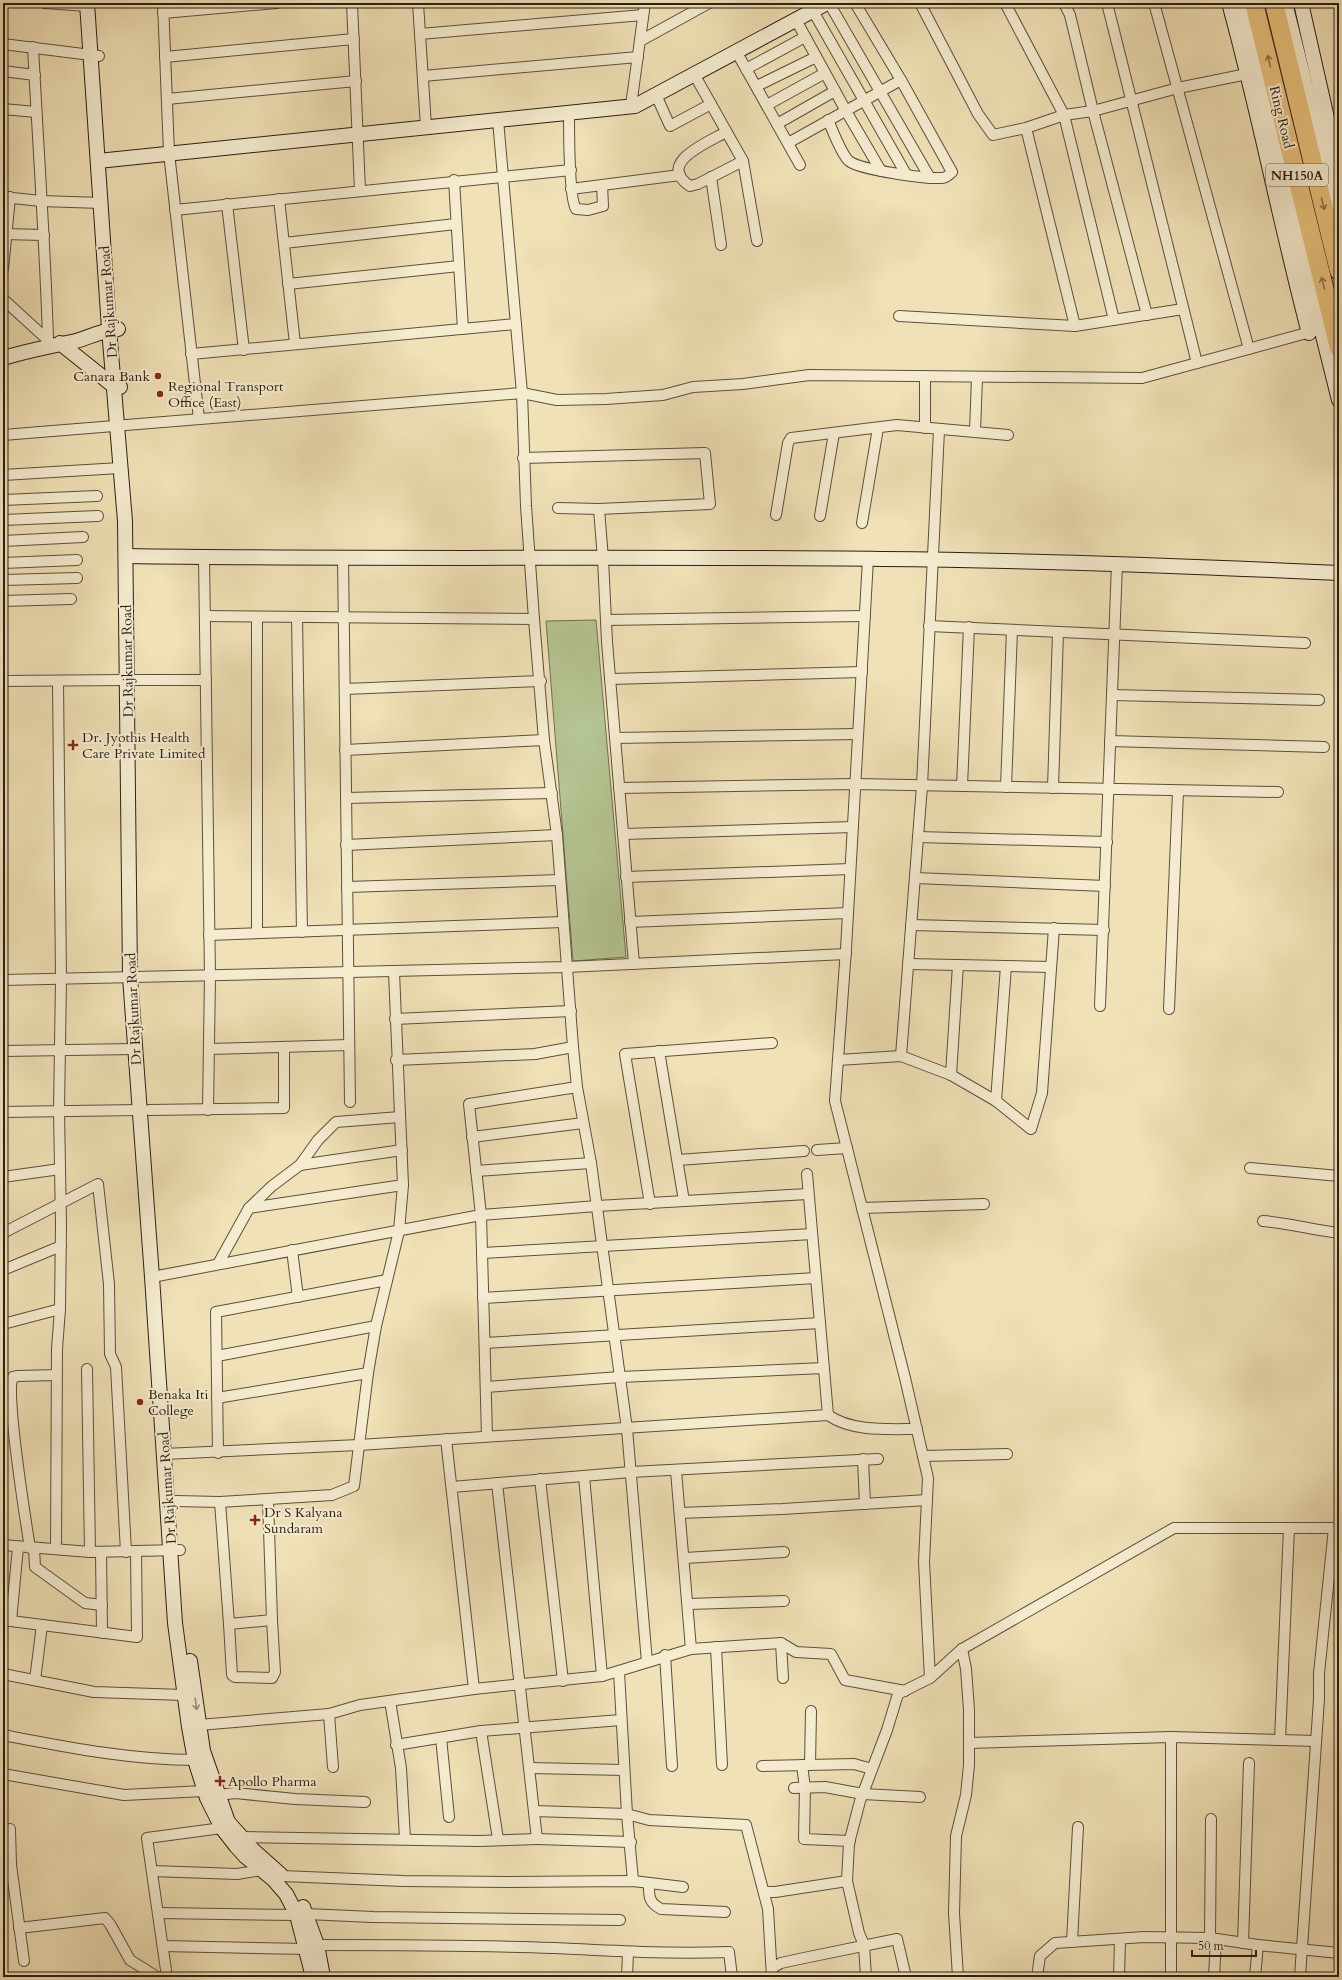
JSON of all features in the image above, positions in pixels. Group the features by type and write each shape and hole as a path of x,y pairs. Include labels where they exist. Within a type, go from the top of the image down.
{"highway":[{"name":"Ring Road","path":"1254,3 1321,328 1339,348"},
{"name":"Ring Road","path":"1274,3 1339,271"}],"main road":[{"path":"102,160 635,106 828,3"},
{"path":"1229,3 1253,72"},
{"path":"1240,3 1285,240 1321,328 1339,400"},
{"path":"1285,3 1339,219"},
{"path":"1301,3 1339,171"},
{"name":"Dr Rajkumar Road","path":"90,4 95,55 121,425 134,519 130,556 135,1048 144,1110"},
{"name":"Dr Rajkumar Road","path":"102,160 101,203 114,329"},
{"path":"3,358 53,342 77,340 114,329"},
{"path":"77,340 115,346"},
{"path":"53,342 118,387"},
{"name":"Dr Rajkumar Road","path":"121,425 120,468 130,556"},
{"path":"130,556 530,559 868,559 1117,564 1339,572"},
{"name":"Dr Rajkumar Road","path":"134,977 157,1276 175,1550 203,1751 228,1822 241,1837 282,1876 295,1893 312,1947 324,1977"},
{"name":"Dr Rajkumar Road","path":"169,1454 176,1501 175,1623 184,1695 195,1760 204,1791 222,1828 245,1856 262,1870 286,1894 302,1914"},
{"name":"Dr Rajkumar Road","path":"312,1947 313,1977"}],"street":[{"path":"45,3 90,4"},
{"path":"199,419 169,153 163,8 277,3"},
{"path":"352,3 359,134 360,191"},
{"path":"418,3 426,127"},
{"path":"631,106 645,3"},
{"path":"640,41 709,3"},
{"path":"828,3 881,91 930,178"},
{"path":"828,120 847,159 854,164 881,171 930,178 944,178 952,172 901,80 855,3"},
{"path":"920,3 978,114 993,135 1026,128 1064,115 1092,110 1178,88 1253,72"},
{"path":"1005,3 1064,115 1114,320"},
{"path":"1064,3 1070,15 1092,110 1147,315"},
{"path":"1107,3 1130,101 1197,363"},
{"path":"1154,3 1249,349"},
{"path":"813,11 906,174"},
{"path":"420,34 643,15"},
{"path":"796,20 881,171"},
{"path":"746,69 805,37"},
{"path":"165,57 354,39"},
{"path":"3,44 95,55"},
{"path":"33,47 41,200 53,342"},
{"path":"736,51 800,165"},
{"path":"423,76 638,56"},
{"path":"757,86 816,57"},
{"path":"3,71 34,74"},
{"path":"767,105 825,73"},
{"path":"694,74 743,161 757,241"},
{"path":"788,143 901,80"},
{"path":"167,100 356,81"},
{"path":"777,124 835,91"},
{"path":"656,95 670,126 711,104"},
{"path":"3,109 36,112"},
{"path":"569,113 572,188 574,205 576,209 588,210 603,206 602,185"},
{"path":"498,120 522,393 523,458 534,619 541,681 544,740 557,836 573,1047 577,1087 592,1163 627,1429 647,1662"},
{"path":"1026,128 1075,326"},
{"path":"726,132 683,157 679,167 682,181 690,186 698,184 743,161"},
{"path":"175,210 454,180 571,170"},
{"path":"572,188 680,176"},
{"path":"711,177 720,245"},
{"path":"454,180 463,329"},
{"path":"3,269 6,197 101,203"},
{"path":"279,199 295,344"},
{"path":"227,204 244,350"},
{"path":"284,242 456,224"},
{"path":"5,234 44,235"},
{"path":"288,284 459,266"},
{"path":"3,299 53,342"},
{"path":"899,316 1075,326 1183,309"},
{"path":"191,354 516,324"},
{"path":"3,435 522,393 557,400 606,399 663,395 693,387 744,384 809,375 1142,378 1321,328"},
{"path":"925,376 925,428"},
{"path":"975,432 977,377"},
{"path":"776,515 788,443 791,438 897,426 1008,435"},
{"path":"862,523 878,428"},
{"path":"901,1056 922,786 939,430"},
{"path":"820,516 834,433"},
{"path":"523,458 704,452 710,504 599,509 558,508"},
{"path":"3,475 120,468"},
{"path":"3,500 97,496"},
{"path":"599,509 610,679 634,964"},
{"path":"3,520 98,516"},
{"path":"3,541 83,537"},
{"path":"204,557 210,976 208,1110"},
{"path":"343,558 350,1102"},
{"path":"868,559 846,954 834,1101 862,1208 928,1478 924,1562 930,1678"},
{"path":"3,563 76,560"},
{"path":"1100,1006 1117,564"},
{"path":"3,580 77,578"},
{"path":"3,601 71,599"},
{"path":"205,616 256,618 534,619"},
{"path":"606,620 865,616"},
{"path":"297,617 302,932"},
{"path":"256,618 258,933"},
{"path":"929,626 1305,643"},
{"path":"962,786 969,627"},
{"path":"1006,787 1012,630"},
{"path":"1053,788 1058,632"},
{"path":"610,679 862,672"},
{"path":"3,681 206,680"},
{"path":"56,1549 57,1374 61,1246 61,979 58,681"},
{"path":"345,689 541,681"},
{"path":"1112,695 1319,700"},
{"path":"615,738 858,734"},
{"path":"345,750 544,740"},
{"path":"1110,742 1324,747"},
{"path":"619,788 855,784 1278,792"},
{"path":"1169,1009 1178,791"},
{"path":"346,798 552,793"},
{"path":"623,834 853,827"},
{"path":"346,845 557,836"},
{"path":"918,837 1107,842"},
{"path":"626,877 850,869"},
{"path":"915,878 1105,886"},
{"path":"347,887 560,880"},
{"path":"630,922 848,913"},
{"path":"209,935 563,922"},
{"path":"911,925 1104,930"},
{"path":"838,1060 901,1056 952,1076 996,1101 1031,1129 1042,1093 1054,928"},
{"path":"3,980 567,967 846,954"},
{"path":"908,964 1051,967"},
{"path":"952,1076 958,965"},
{"path":"996,1101 1006,966"},
{"path":"176,1501 220,1502 332,1495 354,1486 368,1373 376,1326 399,1231 403,1185 396,1060 394,972"},
{"path":"395,1019 571,1011"},
{"path":"650,1204 625,1054 772,1042"},
{"path":"209,1049 349,1045"},
{"path":"3,1112 284,1108 284,1047"},
{"path":"396,1060 535,1054 573,1047"},
{"path":"3,1051 135,1048"},
{"path":"659,1051 684,1201"},
{"path":"487,1436 481,1215 469,1104 577,1087"},
{"path":"218,1264 249,1208 272,1186 300,1165 318,1140 336,1122 400,1117"},
{"path":"472,1137 583,1123"},
{"path":"817,1150 847,1148"},
{"path":"300,1165 402,1150"},
{"path":"678,1160 804,1151"},
{"path":"476,1171 592,1163"},
{"path":"1250,1168 1339,1176"},
{"path":"3,1178 60,1169"},
{"path":"807,1174 828,1415"},
{"path":"3,1233 98,1184 109,1284 110,1354 116,1367 137,1637 7,1621 18,1547"},
{"path":"249,1208 403,1185"},
{"path":"157,1276 481,1215 597,1206 808,1194"},
{"path":"862,1208 984,1204"},
{"path":"1263,1221 1285,1223 1319,1231 1339,1233"},
{"path":"482,1254 812,1234"},
{"path":"3,1270 61,1246"},
{"path":"292,1250 298,1297"},
{"path":"483,1298 816,1278"},
{"path":"218,1453 216,1312 387,1280"},
{"path":"3,1324 60,1309"},
{"path":"485,1343 614,1334 820,1323"},
{"path":"217,1356 376,1326"},
{"path":"87,1368 90,1552"},
{"path":"486,1387 620,1377 824,1368"},
{"path":"217,1398 368,1373"},
{"path":"57,1374 18,1376 13,1377 11,1381 12,1410 35,1567 85,1603 102,1605"},
{"path":"169,1454 218,1453 359,1445 828,1415 836,1420 853,1425 884,1429 917,1429"},
{"path":"446,1439 474,1689"},
{"path":"923,1456 1007,1454"},
{"path":"452,1486 631,1472 676,1471 878,1459"},
{"path":"863,1460 865,1504"},
{"path":"676,1471 685,1558 691,1648"},
{"path":"584,1476 602,1676"},
{"path":"540,1480 563,1681"},
{"path":"497,1483 538,1839"},
{"path":"220,1502 232,1675 235,1677 272,1678 275,1672 268,1499"},
{"path":"680,1513 927,1500"},
{"path":"866,1977 864,1945 859,1933 847,1881 850,1841 863,1794 898,1694 930,1678 962,1649 1174,1528 1336,1528 1319,1673 1303,1950 1300,1977"},
{"path":"1280,1740 1289,1528"},
{"path":"3,1545 90,1552 175,1550"},
{"path":"101,1552 102,1633"},
{"path":"685,1558 784,1552"},
{"path":"688,1604 784,1601"},
{"path":"229,1624 272,1620"},
{"path":"35,1680 42,1625"},
{"path":"199,1725 329,1714 360,1705 474,1689 602,1676 619,1672 691,1648 781,1643 796,1652 832,1654 845,1680 905,1691"},
{"path":"781,1643 783,1678"},
{"path":"716,1647 722,1765"},
{"path":"958,1977 954,1914 956,1836 966,1796 969,1743 969,1710 966,1669 962,1649"},
{"path":"665,1656 672,1766"},
{"path":"619,1672 624,1770 633,1881"},
{"path":"3,1674 94,1692 184,1695"},
{"path":"390,1702 401,1768 405,1839"},
{"path":"811,1710 806,1765 800,1788 804,1839 850,1841"},
{"path":"329,1714 333,1768"},
{"path":"396,1745 482,1731 621,1720"},
{"path":"482,1731 498,1839"},
{"path":"3,1735 112,1754 172,1760 195,1760"},
{"path":"441,1738 449,1817"},
{"path":"969,1743 1171,1738 1316,1741"},
{"path":"1171,1738 1171,1977"},
{"path":"1243,1943 1249,1763"},
{"path":"762,1766 854,1764 872,1769"},
{"path":"530,1768 624,1770"},
{"path":"3,1774 124,1795 204,1791"},
{"path":"800,1788 825,1787 863,1794 920,1797"},
{"path":"218,1795 235,1793 295,1799 365,1802"},
{"path":"534,1811 627,1814 649,1820 746,1825 765,1892 768,1909 772,1973"},
{"path":"1211,1819 1214,1977"},
{"path":"1072,1942 1078,1827"},
{"path":"10,1828 11,1865 24,1961"},
{"path":"167,1977 148,1838 222,1828"},
{"path":"241,1837 479,1841 498,1839 538,1839 630,1842"},
{"path":"152,1871 237,1874 262,1870"},
{"path":"282,1876 478,1882 633,1881 683,1887"},
{"path":"765,1892 775,1892 847,1881"},
{"path":"649,1883 649,1898 654,1905 661,1909 725,1912"},
{"path":"158,1913 620,1920"},
{"path":"19,1928 105,1918 110,1924 130,1960 157,1977"},
{"path":"1037,1977 1040,1956 1055,1944 1072,1942 1172,1937 1213,1939 1303,1950 1339,1952"},
{"path":"772,1973 781,1963 856,1949 864,1945 897,1939 906,1977"},
{"path":"1120,1939 1120,1977"},
{"path":"163,1946 312,1947 445,1945 553,1948 628,1953 729,1952 732,1977"},
{"path":"1256,1977 1258,1945"},
{"path":"627,1977 628,1953"}],"green space":[{"path":"596,620 626,957 573,961 546,621"}],"place":[{"name":"Canara Bank","path":"158,376"},
{"name":"Regional Transport Office (East)","path":"160,394"},
{"name":"Dr. Jyothis Health Care Private Limited","path":"73,745"},
{"name":"Benaka Iti College","path":"140,1402"},
{"name":"Dr S Kalyana Sundaram","path":"255,1520"},
{"name":"Apollo Pharma","path":"220,1781"}]}
